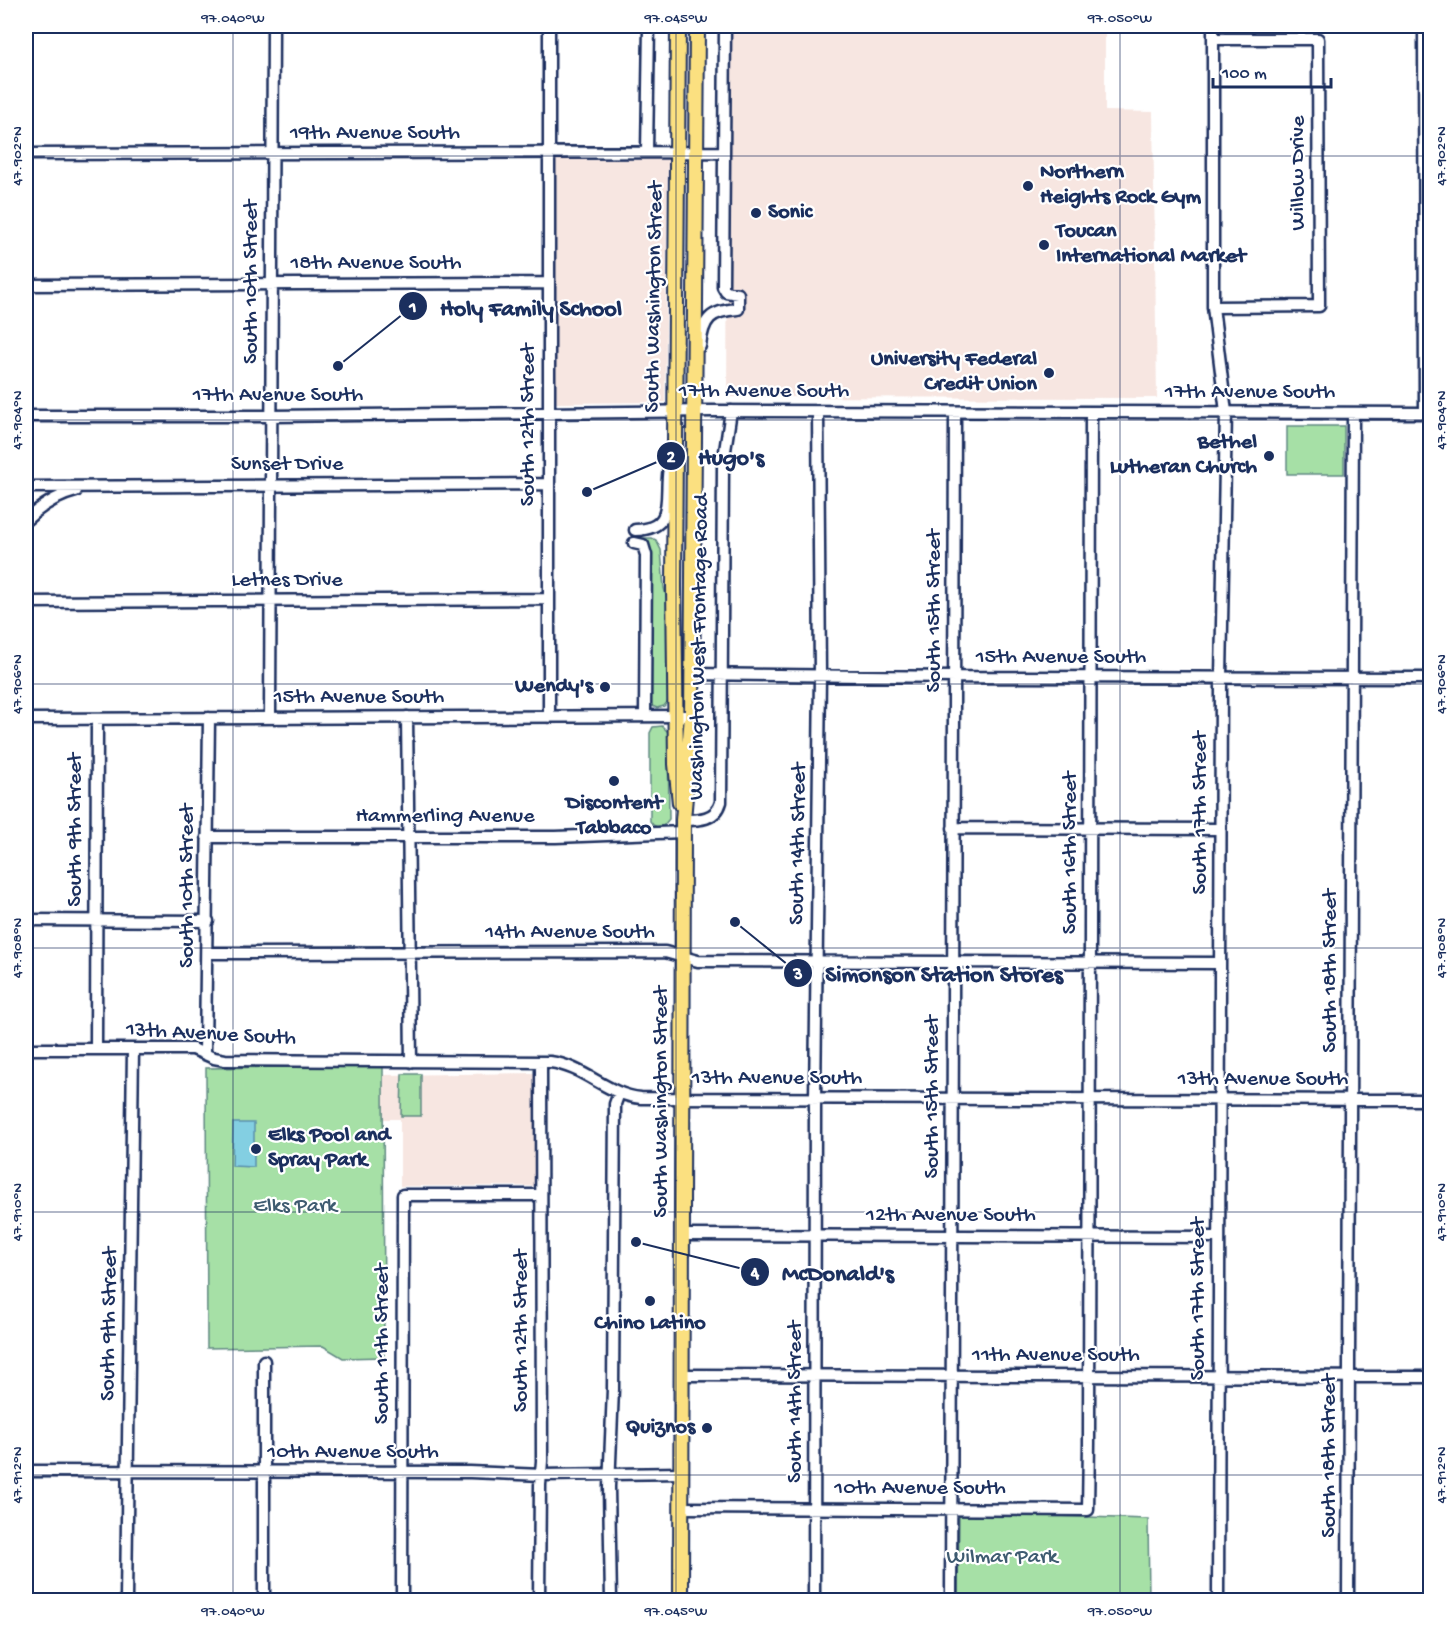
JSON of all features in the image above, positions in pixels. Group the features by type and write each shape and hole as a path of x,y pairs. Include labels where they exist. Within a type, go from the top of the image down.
{"main road":[{"name":"South Washington Street","path":"678,26 674,411 675,716 676,764 683,826"},
{"name":"South Washington Street","path":"681,1600 683,826 692,716 697,26"}],"street":[{"name":"South 10th Street","path":"270,718 273,26"},
{"name":"South 12th Street","path":"549,26 547,283 549,717"},
{"path":"646,152 649,26"},
{"path":"694,379 698,369 703,328 706,322 716,312 738,309 738,294 726,292 723,287 725,26"},
{"name":"South 17th Street","path":"1213,26 1213,307 1226,412 1221,678 1218,1600"},
{"path":"1424,26 1427,38 1428,413"},
{"name":"Willow Drive","path":"1213,39 1318,39 1319,306 1213,307"},
{"name":"19th Avenue South","path":"26,154 724,152"},
{"name":"18th Avenue South","path":"26,285 547,283"},
{"name":"17th Avenue South","path":"26,416 271,416 674,411 1428,413"},
{"name":"Washington West Frontage Road","path":"683,826 712,816 721,802 723,464 731,411"},
{"name":"South 14th Street","path":"814,1600 815,1099 820,675 818,411"},
{"name":"South 16th Street","path":"1088,1510 1091,412"},
{"name":"South 15th Street","path":"951,1600 954,413"},
{"name":"South 18th Street","path":"1348,1600 1353,413"},
{"path":"635,530 655,526 664,515 667,504 668,470 674,455"},
{"name":"Sunset Drive","path":"26,487 549,484"},
{"path":"26,520 39,508 60,495 92,487"},
{"path":"634,543 643,545 646,555 645,716"},
{"name":"Letnes Drive","path":"26,602 548,599"},
{"name":"15th Avenue South","path":"692,674 1431,678"},
{"name":"15th Avenue South","path":"26,718 692,716"},
{"path":"406,717 411,1062"},
{"name":"South 9th Street","path":"96,1049 97,718"},
{"name":"South 10th Street","path":"205,1054 209,718"},
{"name":"Hammerling Avenue","path":"207,837 556,837 683,826"},
{"path":"953,828 1220,829"},
{"path":"26,920 208,921"},
{"name":"14th Avenue South","path":"207,953 665,952 698,961 1220,963"},
{"name":"13th Avenue South","path":"26,1049 193,1049 225,1060 541,1062 568,1065 619,1093 641,1098 1431,1100"},
{"name":"South 9th Street","path":"126,1600 133,1049"},
{"name":"South 12th Street","path":"539,1600 542,1474 541,1062"},
{"path":"610,1600 615,1104 619,1093"},
{"name":"South 11th Street","path":"402,1600 403,1195 542,1195"},
{"name":"12th Avenue South","path":"682,1235 1219,1237"},
{"path":"264,1361 264,1600"},
{"name":"11th Avenue South","path":"681,1375 1431,1377"},
{"name":"10th Avenue South","path":"26,1471 681,1473"},
{"name":"10th Avenue South","path":"681,1508 1088,1510"}],"shaded area":[{"path":"729,26 1105,26 1105,111 1153,112 1157,398 727,397"},
{"path":"552,157 668,159 665,402 552,403"},
{"path":"541,1073 542,1186 400,1186 400,1119 304,1119 306,1076"}],"green space":[{"path":"1287,426 1344,426 1344,474 1287,474"},
{"path":"641,538 656,540 661,550 664,588 669,607 668,701 664,706 657,708 649,702 650,549"},
{"path":"662,726 668,732 669,819 664,825 657,827 650,821 650,733 653,727"},
{"name":"Elks Park","path":"383,1066 384,1357 343,1358 323,1346 207,1348 206,1068"},
{"path":"402,1074 421,1074 421,1116 401,1116"},
{"name":"Wilmar Park","path":"959,1513 1148,1519 1149,1600 958,1600"}],"water":[{"path":"233,1123 254,1123 254,1167 232,1166"}],"place":[{"name":"Northern Heights Rock Gym","path":"1028,186"},
{"name":"Sonic","path":"756,213"},
{"name":"Toucan International Market","path":"1044,245"},
{"name":"Holy Family School","path":"338,366"},
{"name":"University Federal Credit Union","path":"1049,373"},
{"name":"Bethel Lutheran Church","path":"1269,456"},
{"name":"Hugo's","path":"587,492"},
{"name":"Wendy's","path":"605,687"},
{"name":"Discontent Tabbaco","path":"614,781"},
{"name":"Simonson Station Stores","path":"735,922"},
{"name":"Elks Pool and Spray Park","path":"256,1149"},
{"name":"McDonald's","path":"636,1242"},
{"name":"Chino Latino","path":"650,1301"},
{"name":"Quiznos","path":"707,1428"}]}
